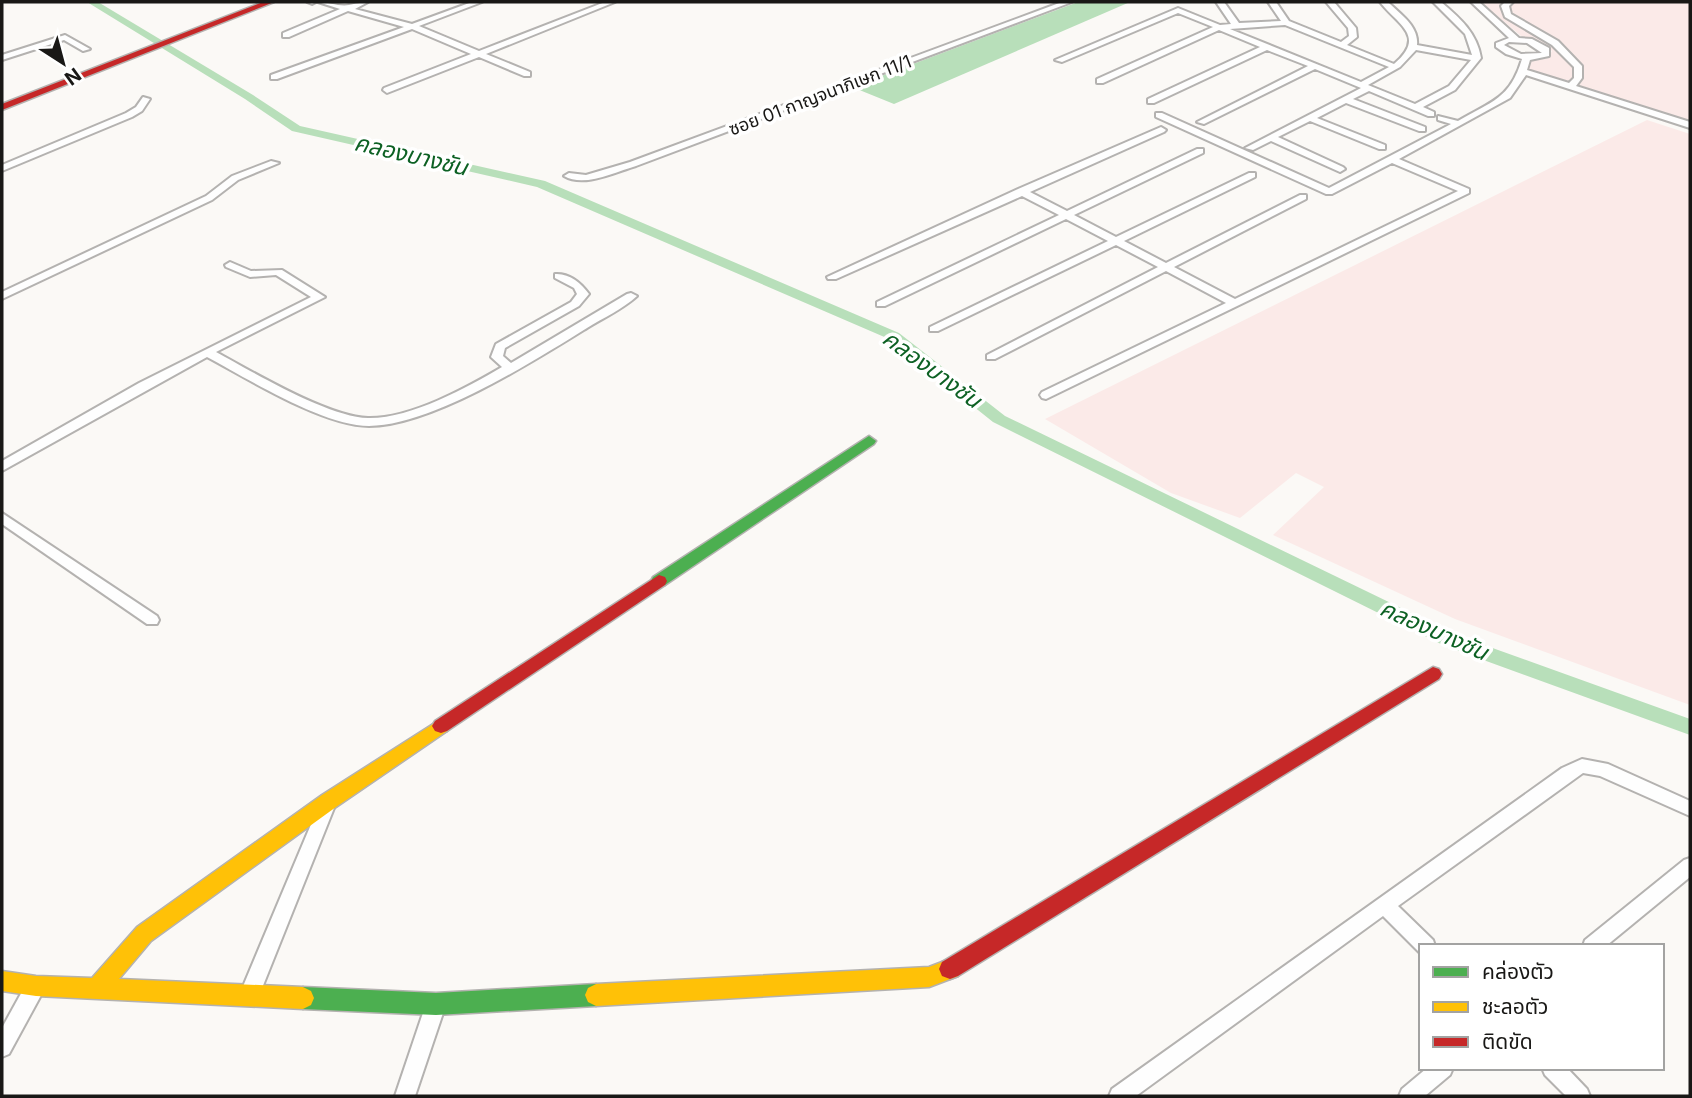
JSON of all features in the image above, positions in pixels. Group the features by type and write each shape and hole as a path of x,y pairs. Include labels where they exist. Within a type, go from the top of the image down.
{"street":[{"path":"186,31 253,2"},
{"path":"2,99 270,2"},
{"path":"322,2 411,26 527,74"},
{"path":"286,35 364,2"},
{"path":"274,77 478,2"},
{"path":"387,90 611,2"},
{"name":"ซอย 01 กาญจนาภิเษก 11/1","path":"569,176 586,178 633,164 1068,2"},
{"path":"1220,2 1235,24"},
{"path":"1272,2 1286,23"},
{"path":"1330,2 1352,29 1353,37 1342,45"},
{"path":"1250,148 1347,100 1406,58 1412,47 1412,32 1384,2"},
{"path":"1415,108 1452,88 1477,58 1476,46 1465,27 1437,2"},
{"path":"1475,2 1516,40"},
{"path":"1509,2 1505,6 1508,15 1555,43 1577,66 1578,78 1570,87"},
{"path":"1059,60 1190,5"},
{"path":"1178,10 1431,114"},
{"path":"1100,81 1219,27 1235,24 1286,23 1395,67"},
{"path":"53,31 86,49"},
{"path":"2,58 65,37"},
{"path":"1507,40 1529,41 1546,50 1546,54 1539,57 1527,57 1508,53 1499,45 1507,40"},
{"path":"1151,101 1266,47"},
{"path":"1412,47 1477,58"},
{"path":"2,107 131,52"},
{"path":"1159,116 1329,192 1507,96 1520,80 1527,57"},
{"path":"1201,122 1313,67"},
{"path":"1522,71 1690,125"},
{"path":"2,168 129,115 139,109 146,99"},
{"path":"1347,100 1422,129"},
{"path":"1309,118 1382,147"},
{"path":"1441,118 1459,124"},
{"path":"832,277 1161,130"},
{"path":"1270,138 1340,169"},
{"path":"881,304 1200,151"},
{"path":"1046,395 1466,191 1390,159"},
{"path":"2,296 209,198 235,178 274,163"},
{"path":"934,328 1252,175"},
{"path":"1021,191 1236,304"},
{"path":"991,357 1303,198"},
{"path":"2,467 142,386 319,297 278,272 250,274 230,265"},
{"path":"509,367 497,357 500,346 575,304 583,294 578,286 559,276"},
{"path":"206,352 322,409 369,423 406,415 445,401 631,296"},
{"path":"98,987 144,934 329,801 869,441"},
{"path":"2,518 152,620"},
{"path":"2,981 36,986 436,1004 929,977 949,969 1433,674"},
{"path":"1119,1096 1582,766 1602,769 1690,809"},
{"path":"249,996 329,801"},
{"path":"1594,944 1690,866"},
{"path":"1385,906 1424,944"},
{"path":"2,1047 36,986"},
{"path":"405,1096 436,1004"},
{"path":"1409,1096 1441,1070"},
{"path":"1554,1070 1580,1096"}],"shaded area":[{"path":"1078,2 1130,2 894,104 852,87"},
{"path":"1481,2 1690,2 1690,122 1526,68 1530,61 1548,58 1552,51 1539,41 1522,37"},
{"path":"1647,120 1690,134 1690,705 1455,619 1273,535 1324,487 1296,473 1240,518 1171,493 1045,419"}],"waterway":[{"name":"คลองบางชัน","path":"92,2 249,97 296,129 541,184 894,336 999,419 1452,641 1690,727"}],"traffic: fast":[{"path":"659,581 869,441"},
{"path":"303,998 436,1004 596,995"}],"traffic: slow":[{"path":"98,987 144,934 329,801 441,726"},
{"path":"596,995 929,977 950,969"},
{"path":"2,981 36,986 303,998"}],"traffic: jam":[{"path":"2,107 270,2"},
{"path":"441,726 659,581"},
{"path":"950,969 1433,674"}]}
